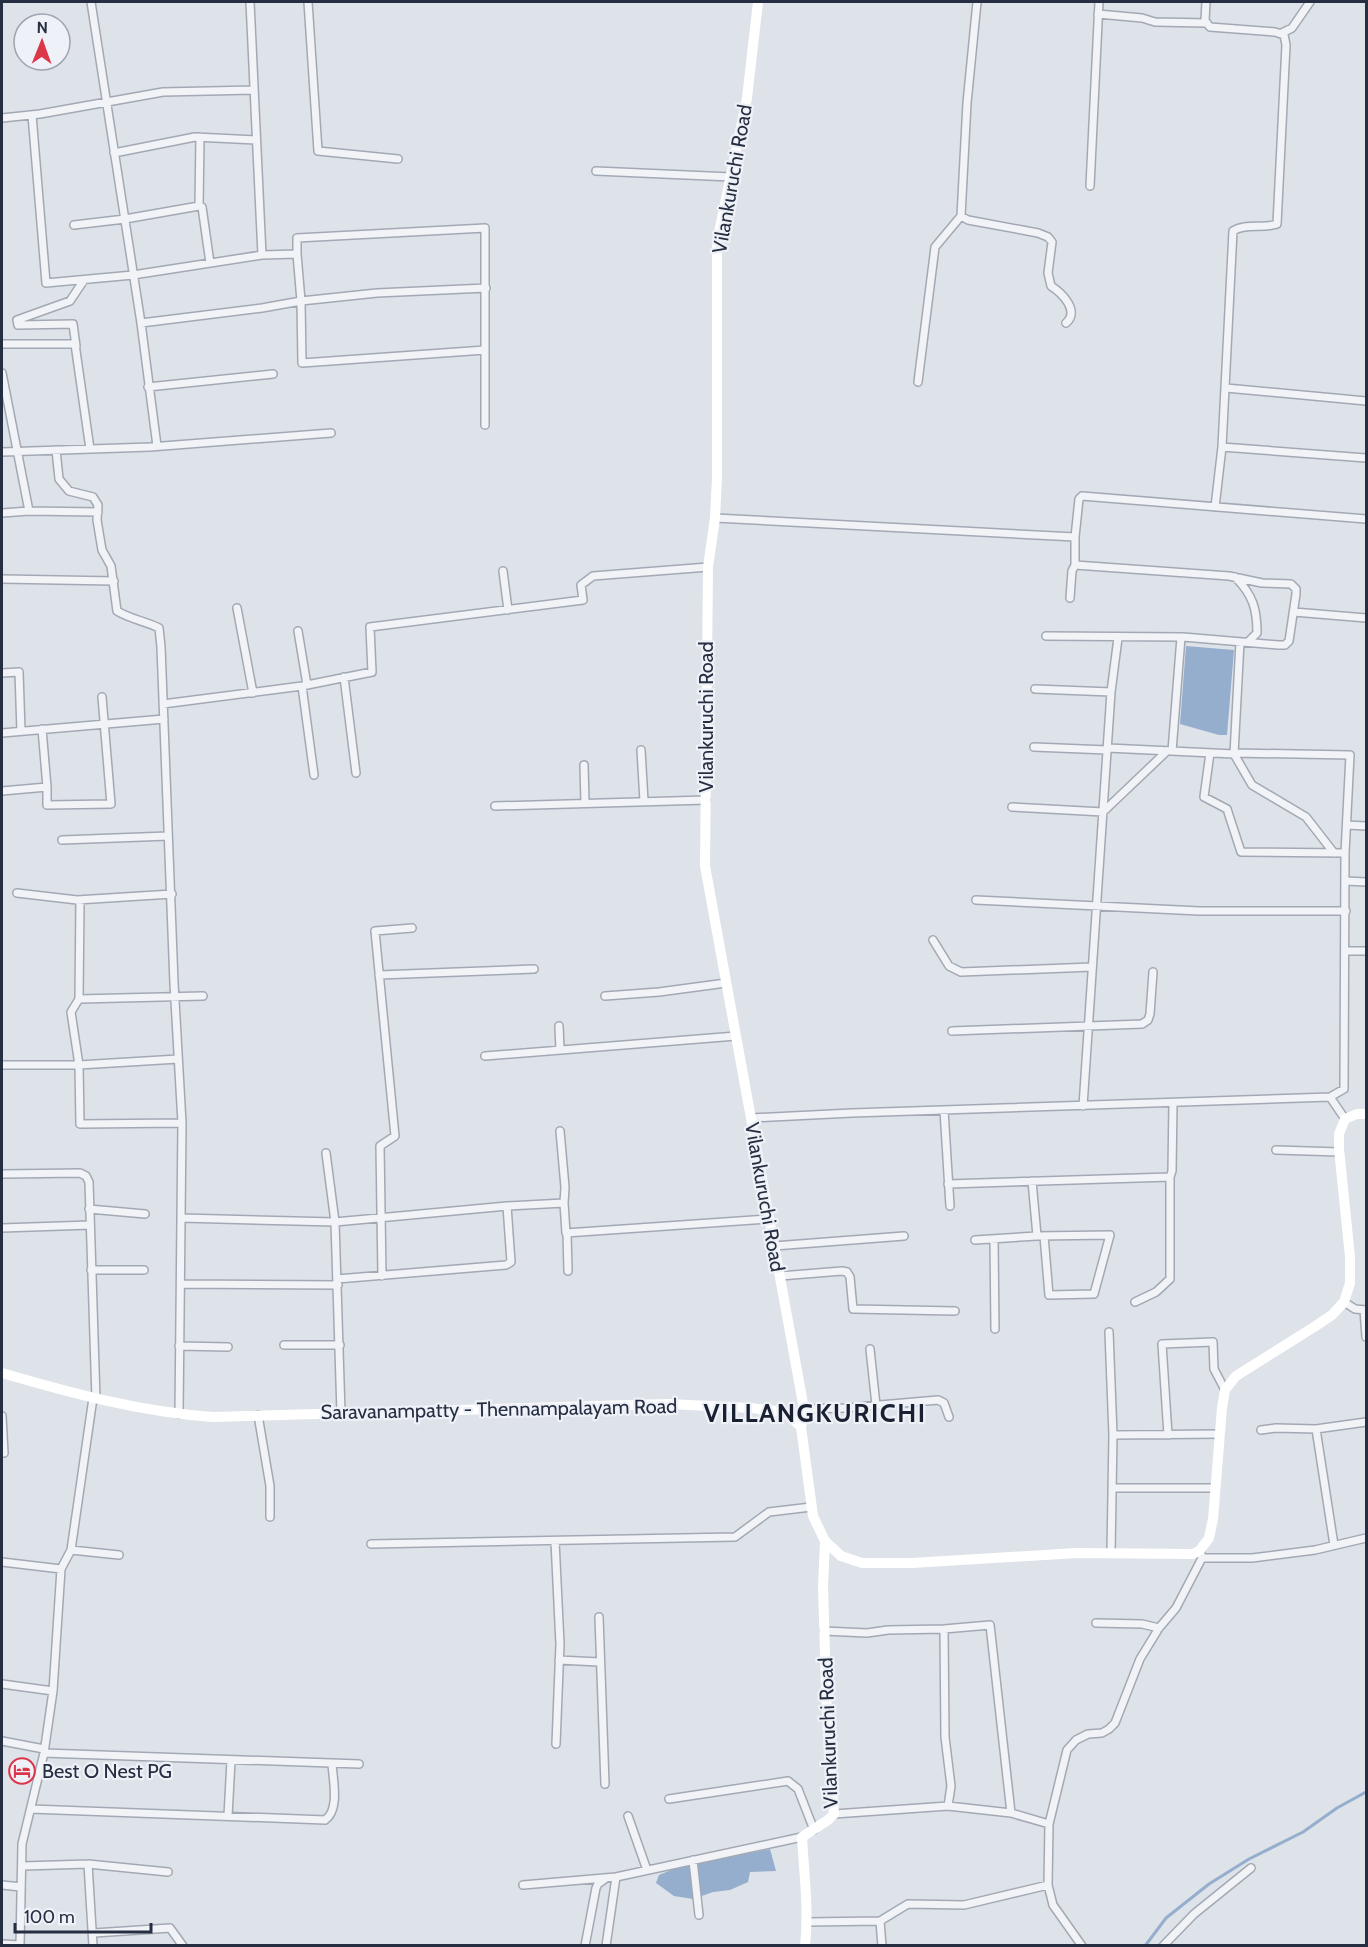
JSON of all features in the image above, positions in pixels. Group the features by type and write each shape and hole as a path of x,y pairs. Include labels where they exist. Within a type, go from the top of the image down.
{"main road":[{"name":"Vilankuruchi Road","path":"758,2 747,98 717,243 717,478 715,518 708,567 705,866 804,1409 801,1427"},
{"path":"801,1427 813,1516 825,1541 841,1556 862,1563 912,1563 1012,1556 1111,1553 1201,1554 1209,1538 1225,1390 1236,1376 1332,1315 1344,1302 1350,1283 1350,1257 1339,1134 1345,1119 1357,1114 1366,1114"},
{"name":"Saravanampatty - Thennampalayam Road","path":"2,1373 94,1398 179,1414 213,1417 669,1404 785,1412 801,1427"},
{"name":"Vilankuruchi Road","path":"802,1837 834,1814 827,1720 824,1631 825,1541"},
{"path":"802,1837 808,1922 805,1946"}],"street":[{"path":"91,2 134,275 157,446"},
{"path":"250,2 262,255"},
{"path":"308,2 318,151 398,159"},
{"path":"918,382 935,247 961,216 967,103 977,2"},
{"path":"1090,186 1099,2"},
{"path":"1206,2 1205,21 1210,27 1275,32 1284,35"},
{"path":"1215,507 1226,388 1233,231 1239,227 1268,227 1277,224 1286,45 1282,33 1292,28 1310,2"},
{"path":"1098,14 1142,18 1155,22 1207,23"},
{"path":"2,118 32,115 163,92 254,90"},
{"path":"32,115 46,283 134,275 262,255 297,254"},
{"path":"114,153 200,137 256,140"},
{"path":"200,137 199,206 202,207 210,263"},
{"path":"596,171 731,177"},
{"path":"74,225 199,206"},
{"path":"961,216 968,220 1038,233 1048,237 1052,242 1048,273 1052,286 1063,294 1069,304 1071,315 1070,320 1066,323"},
{"path":"485,350 302,363 297,238 485,228 486,288 485,425"},
{"path":"84,280 70,301 16,320 18,326 73,324 90,449"},
{"path":"141,323 377,293 486,288"},
{"path":"2,344 62,343 76,346"},
{"path":"2,373 29,511"},
{"path":"148,387 273,374"},
{"path":"1226,388 1366,401"},
{"path":"2,452 157,446 331,433"},
{"path":"1222,447 1366,458"},
{"path":"56,450 59,479 69,491 93,497 98,505 102,550 111,566 117,611 124,616 159,628 182,1123 179,1414"},
{"path":"1070,598 1072,571 1075,565 1079,500 1082,496 1366,519"},
{"path":"2,513 29,511 98,513"},
{"path":"715,518 1075,537"},
{"path":"1046,636 1180,637 1285,645 1289,641 1296,594 1296,589 1291,584 1262,583 1236,577 1075,565"},
{"path":"163,704 253,693 372,672 369,627 583,600 581,585 593,576 708,567"},
{"path":"503,571 508,610"},
{"path":"1236,577 1257,609 1257,633 1244,642"},
{"path":"2,579 114,581"},
{"path":"237,608 253,693"},
{"path":"1294,612 1366,618"},
{"path":"298,631 314,775"},
{"path":"1012,807 1103,812 1170,751 1180,637"},
{"path":"1083,1106 1111,692 1118,638"},
{"path":"1244,642 1234,754 1252,785 1306,817 1334,853"},
{"path":"2,673 19,672 21,731"},
{"path":"344,676 356,773"},
{"path":"1035,690 1111,692"},
{"path":"42,729 47,806 111,804 102,697"},
{"path":"2,733 164,719"},
{"path":"751,1118 1330,1097 1344,1089 1347,791 1350,755 1234,754 1034,747"},
{"path":"641,750 644,801"},
{"path":"1210,753 1204,797 1227,809 1241,852 1346,853"},
{"path":"584,765 585,803"},
{"path":"2,791 46,787"},
{"path":"495,806 706,800"},
{"path":"1347,825 1366,826"},
{"path":"62,840 168,836"},
{"path":"1346,881 1366,882"},
{"path":"17,893 80,900 172,894"},
{"path":"80,900 79,999 71,1012 79,1065 80,1124 182,1123"},
{"path":"975,900 1199,911 1346,912"},
{"path":"382,1276 380,1146 395,1136 375,931 412,928"},
{"path":"933,940 949,966 961,972 1092,967"},
{"path":"1345,951 1366,951"},
{"path":"379,975 534,969"},
{"path":"952,1031 1145,1022 1150,1014 1153,972"},
{"path":"605,996 726,983"},
{"path":"79,999 203,996"},
{"path":"559,1026 560,1050"},
{"path":"485,1056 736,1036"},
{"path":"2,1065 79,1065 178,1059"},
{"path":"1330,1097 1345,1119"},
{"path":"1135,1302 1156,1292 1170,1279 1173,1103"},
{"path":"944,1110 950,1206"},
{"path":"560,1131 565,1186 568,1271"},
{"path":"1276,1150 1339,1152"},
{"path":"326,1153 335,1222 341,1413"},
{"path":"2,1174 80,1173 86,1176 89,1182 94,1398 71,1550 61,1569 53,1691 44,1751 22,1844 20,1945 2,1944"},
{"path":"948,1184 1170,1177"},
{"path":"975,1240 1040,1236 1110,1236 1094,1294 1049,1295 1040,1236 1032,1181"},
{"path":"182,1218 335,1222 564,1203"},
{"path":"181,1284 338,1282 506,1265 511,1262 507,1206"},
{"path":"89,1209 145,1214"},
{"path":"567,1233 769,1219"},
{"path":"2,1228 90,1225"},
{"path":"774,1246 904,1236"},
{"path":"994,1239 995,1329"},
{"path":"91,1270 144,1270"},
{"path":"780,1276 847,1272 850,1277 853,1309 955,1311"},
{"path":"1344,1302 1355,1309 1365,1310 1366,1338"},
{"path":"1109,1332 1113,1435 1111,1553"},
{"path":"1168,1435 1162,1344 1213,1342 1214,1370 1225,1390"},
{"path":"284,1345 340,1345"},
{"path":"179,1346 228,1347"},
{"path":"870,1349 876,1405"},
{"path":"804,1409 938,1400 944,1403 949,1417"},
{"path":"258,1415 270,1486 270,1517"},
{"path":"2,1416 4,1453"},
{"path":"1261,1430 1316,1429 1366,1422"},
{"path":"1316,1429 1334,1545"},
{"path":"1113,1435 1220,1434"},
{"path":"1113,1488 1215,1488"},
{"path":"371,1545 735,1537 769,1512 811,1507"},
{"path":"1082,1946 1053,1905 1048,1885 1049,1824 1067,1750 1076,1740 1088,1734 1102,1733 1115,1723 1140,1659 1159,1628 1176,1608 1201,1554 1252,1558 1366,1538"},
{"path":"555,1541 559,1660 556,1743"},
{"path":"71,1550 119,1555"},
{"path":"2,1562 61,1569"},
{"path":"598,1617 605,1784"},
{"path":"1096,1623 1142,1624 1159,1628"},
{"path":"824,1631 867,1633 990,1625 1011,1813"},
{"path":"944,1629 945,1737 951,1786 948,1806"},
{"path":"559,1660 599,1662"},
{"path":"2,1684 53,1691"},
{"path":"2,1741 44,1751 231,1761 358,1764"},
{"path":"228,1816 231,1761"},
{"path":"31,1809 325,1820 330,1817 333,1810 332,1764"},
{"path":"669,1799 788,1781 798,1789 814,1830"},
{"path":"834,1814 948,1806 1011,1813 1049,1824"},
{"path":"628,1816 647,1870"},
{"path":"585,1946 598,1884 603,1879 802,1837"},
{"path":"693,1860 699,1915"},
{"path":"23,1866 88,1864 168,1872"},
{"path":"88,1864 93,1946"},
{"path":"1163,1946 1194,1914 1251,1868"},
{"path":"523,1885 616,1876"},
{"path":"606,1946 616,1876"},
{"path":"2,1885 21,1887"},
{"path":"808,1922 880,1921 908,1904 964,1905 1048,1885"},
{"path":"880,1921 882,1946"},
{"path":"94,1933 170,1928 183,1946"}],"water":[{"path":"1186,646 1234,650 1227,735 1219,735 1180,724"},
{"path":"770,1849 776,1871 750,1872 748,1882 730,1890 713,1892 693,1899 674,1896 656,1883 659,1875 681,1866"}],"waterway":[{"path":"1145,1946 1166,1918 1209,1884 1249,1859 1303,1832 1337,1808 1366,1792"}],"place":[{"name":"Best O Nest PG","path":"22,1771"}],"district":[{"name":"VILLANGKURICHI","path":"815,1413"}]}
